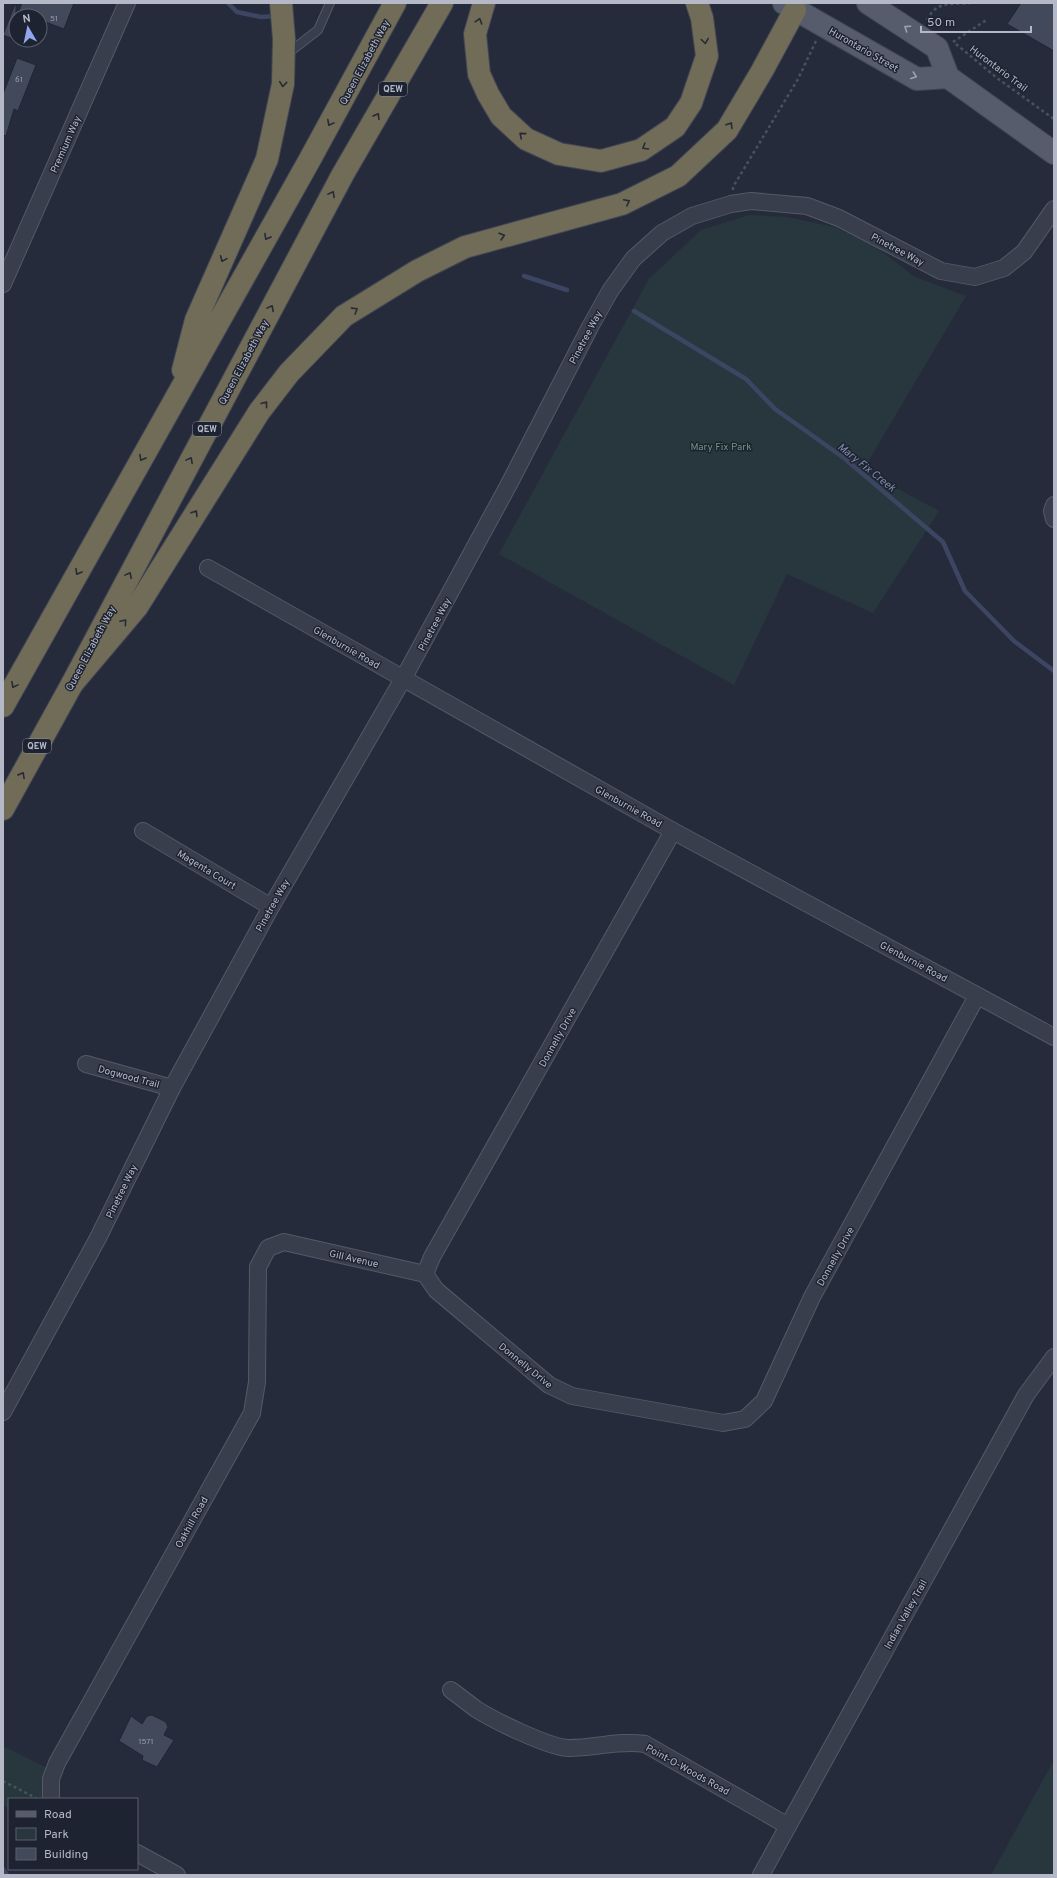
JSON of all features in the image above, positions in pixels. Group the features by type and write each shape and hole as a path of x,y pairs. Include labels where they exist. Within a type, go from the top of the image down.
{"highway":[{"path":"175,400 196,320 267,159 283,84 282,3"},
{"name":"Queen Elizabeth Way","path":"3,706 309,162 395,3"},
{"name":"Queen Elizabeth Way","path":"3,809 72,684 343,174 442,3"},
{"path":"484,3 475,34 479,74 488,94 501,116 526,139 559,154 600,161 641,150 675,127 691,103 707,56 702,18 697,3"},
{"path":"72,684 136,607 259,412 289,373 344,316 417,271 465,247 622,204 678,176 727,130 762,72 790,6"}],"main road":[{"path":"868,3 936,48 948,77 1054,153"},
{"name":"Hurontario Street","path":"790,6 917,79 948,77"}],"street":[{"name":"Premium Way","path":"3,284 127,3"},
{"name":"Pinetree Way","path":"3,1412 98,1238 172,1088 271,907 404,679 508,486 610,291 633,259 662,233 692,216 731,204 751,201 807,206 839,218 941,271 975,277 1004,268 1024,252 1054,209"},
{"path":"1054,505 1052,511 1054,519"},
{"name":"Glenburnie Road","path":"208,568 673,831 1054,1037"},
{"name":"Magenta Court","path":"143,831 271,907"},
{"name":"Donnelly Drive","path":"673,831 432,1257 425,1274 436,1290 548,1385 572,1396 723,1423 745,1419 764,1401 812,1297 977,996"},
{"name":"Dogwood Trail","path":"86,1064 172,1088"},
{"name":"Gill Avenue","path":"284,1242 425,1274"},
{"name":"Oakhill Road","path":"50,1798 51,1779 57,1763 252,1413 257,1382 258,1267 268,1248 284,1242"},
{"name":"Indian Valley Trail","path":"761,1875 1026,1395 1054,1356"},
{"name":"Point-O-Woods Road","path":"451,1690 477,1709 546,1743 566,1748 588,1748 630,1742 645,1744 788,1826"},
{"path":"138,1854 178,1875"}],"lane":[{"path":"283,58 318,30 330,3"}],"path":[{"path":"931,26 926,22 932,10 939,6 971,3"},
{"path":"953,42 988,19"},
{"path":"731,204 733,187 798,79 817,38"},
{"name":"Hurontario Trail","path":"948,38 997,78 1054,119"},
{"path":"3,1780 35,1798"}],"green space":[{"name":"Mary Fix Park","path":"749,215 787,217 834,227 873,245 915,277 966,296 863,470 939,511 873,613 787,574 734,685 499,554 649,279 701,230"},
{"path":"3,1746 53,1771 41,1798 8,1798 8,1808 3,1805"},
{"path":"1054,1760 1054,1875 991,1875"}],"building":[{"path":"22,3 74,3 64,29 48,23 48,8 20,8"},
{"path":"1021,3 1054,3 1054,51 1007,24"},
{"path":"8,22 8,37 3,35"},
{"path":"17,58 36,65 18,111 14,109 6,136 3,135 3,94"},
{"path":"152,1715 166,1722 168,1727 164,1735 174,1740 157,1767 142,1760 143,1756 119,1741 131,1716 142,1724 147,1716"}],"waterway":[{"name":"Mary Fix Creek","path":"228,3 237,12 261,17 276,16"},
{"name":"Mary Fix Creek","path":"524,276 567,290"},
{"name":"Mary Fix Creek","path":"634,311 746,379 775,409 844,458 943,542 965,591 1014,641 1054,671"},
{"path":"3,1869 7,1875"}]}
